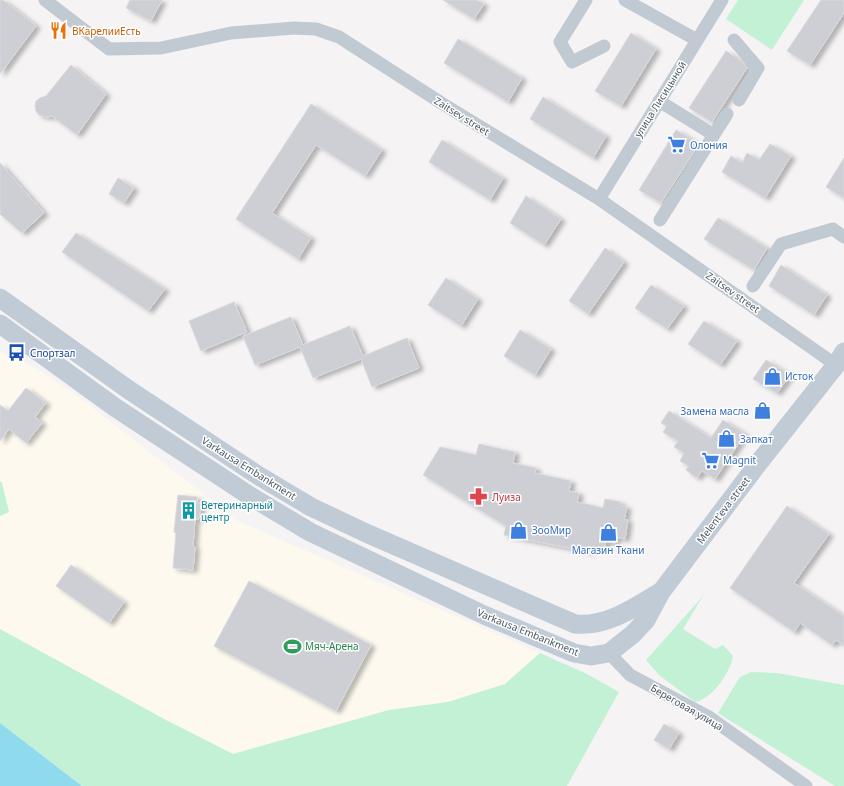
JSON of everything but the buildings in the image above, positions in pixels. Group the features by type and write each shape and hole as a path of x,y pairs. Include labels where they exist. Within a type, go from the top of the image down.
{"main road":[{"name":"Varkausa Embankment","path":"0,298 129,390 259,476 312,507 366,533 575,624 586,625 617,616 661,592"},
{"name":"Varkausa Embankment","path":"0,324 116,408 250,496 310,532 484,615 574,653 600,654"},
{"name":"Melent'eva street","path":"661,592 757,465 841,362"},
{"path":"600,654 624,642 637,630 646,620 661,592"},
{"path":"595,623 607,629 611,635 609,642 600,654"}],"street":[{"name":"Zaitsev street","path":"45,0 109,49 161,48 231,33 294,28 316,30 339,37 443,104 599,199 841,362"},
{"path":"586,0 560,42 572,62 604,46"},
{"path":"625,0 697,40"},
{"name":"улица Лисицыной","path":"599,199 722,0"},
{"path":"734,40 758,68 739,100"},
{"path":"659,101 714,135"},
{"path":"660,220 727,114"},
{"path":"753,286 781,244 833,229 844,237"},
{"name":"Береговая улица","path":"600,654 630,675 709,717 806,786"}],"shaded area":[{"path":"0,352 38,369 83,400 238,521 540,653 505,684 448,702 389,710 233,754 166,720 0,629 0,516 9,512 2,483 0,481"}],"green space":[{"path":"738,0 804,0 772,50 726,19"},
{"path":"0,481 2,483 9,512 0,516"},
{"path":"703,596 683,629 715,649 723,645 733,656 728,670 714,691 708,696 695,702 659,675 646,660"},
{"path":"0,629 166,720 233,754 389,710 448,702 505,684 540,653 587,674 619,692 567,786 82,786 0,723"},
{"path":"751,672 777,673 844,685 844,786 835,786 718,713 740,677"}],"water":[{"path":"0,723 82,786 0,786"}],"place":[{"name":"ВКарелииЕсть","path":"59,31"},
{"name":"Олония","path":"677,145"},
{"name":"Спортзал","path":"17,353"},
{"name":"Исток","path":"772,376"},
{"name":"Замена масла","path":"762,411"},
{"name":"Запкат","path":"727,439"},
{"name":"Magnit","path":"710,460"},
{"name":"Луиза","path":"479,497"},
{"name":"Ветеринарный центр","path":"188,511"},
{"name":"ЗооМир","path":"519,530"},
{"name":"Магазин Ткани","path":"608,533"},
{"name":"Мяч-Арена","path":"292,646"}]}
